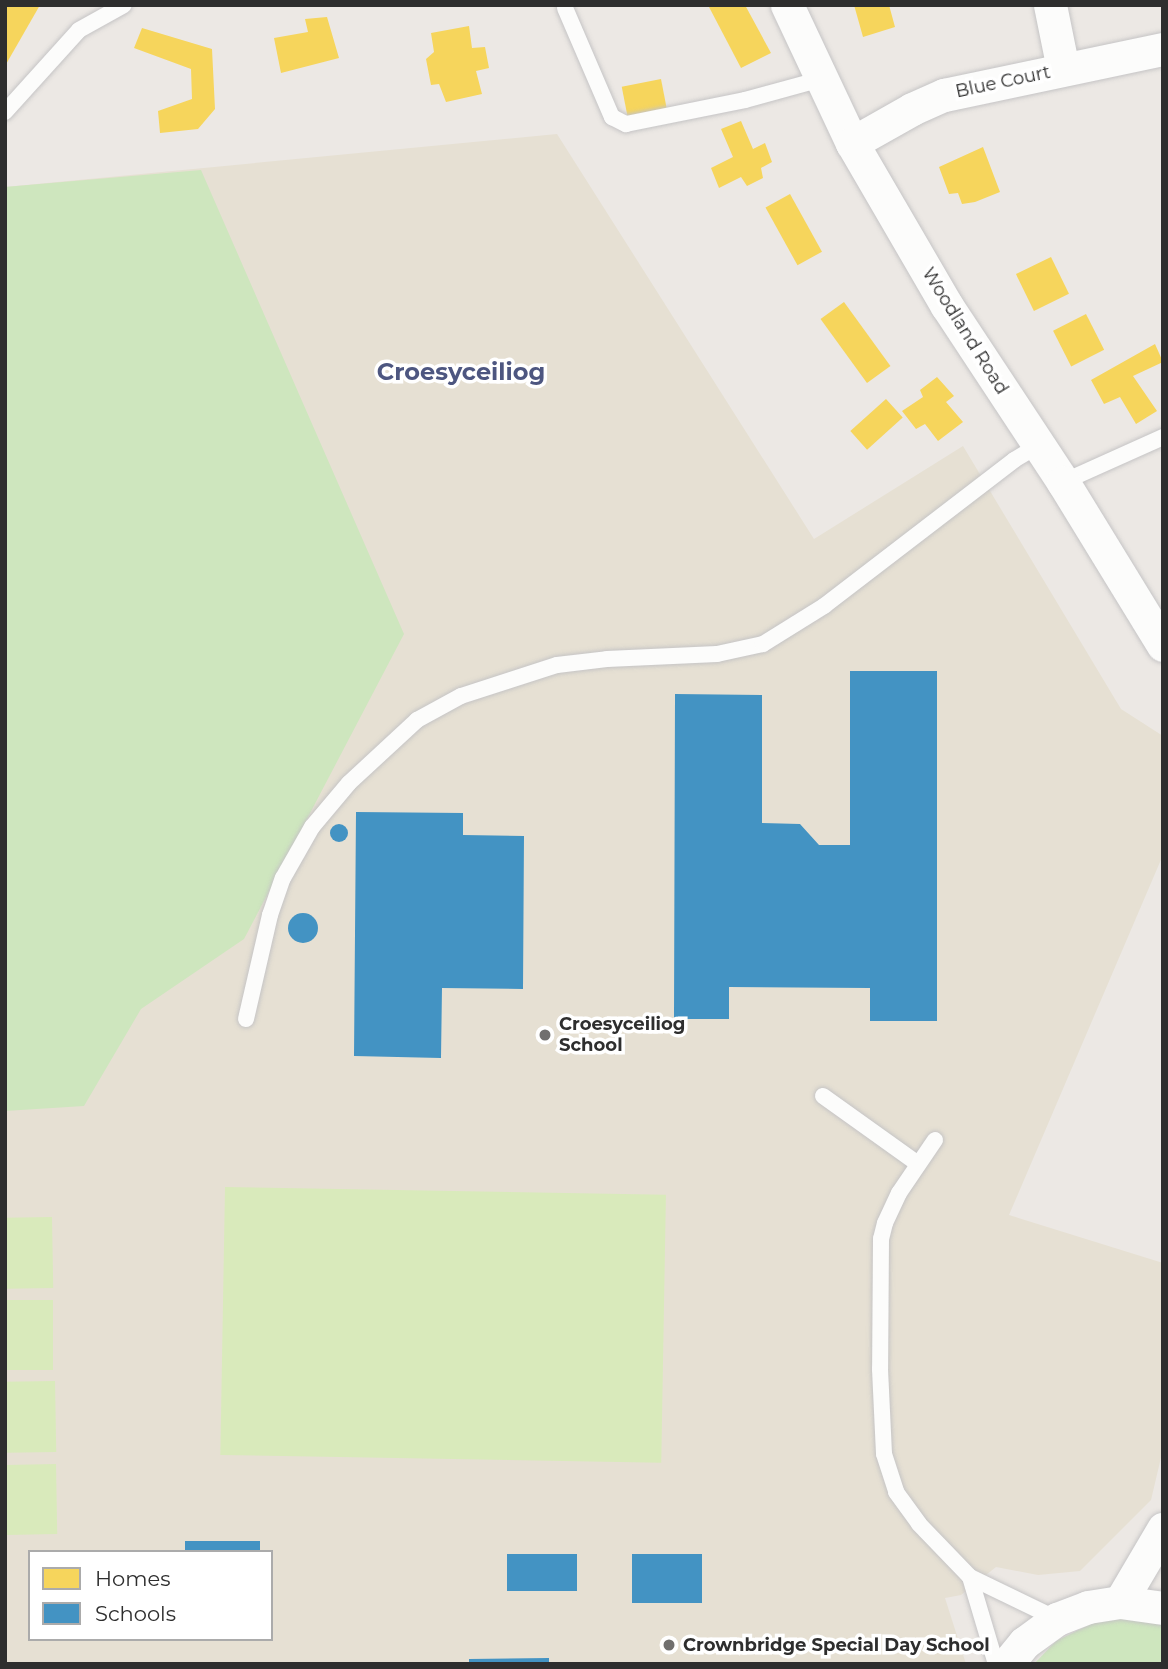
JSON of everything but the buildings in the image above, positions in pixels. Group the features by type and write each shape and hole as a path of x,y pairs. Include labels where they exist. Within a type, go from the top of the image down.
{"street":[{"name":"Woodland Road","path":"787,5 852,143 947,306 1063,482 1163,645"},
{"path":"1050,5 1063,69"},
{"name":"Blue Court","path":"852,143 912,109 944,95 1163,49"},
{"path":"1120,1602 1163,1529"},
{"path":"1007,1664 1024,1643 1057,1619 1087,1607 1120,1602 1163,1608"}],"lane":[{"path":"5,111 79,30 124,5"},
{"path":"565,8 612,117 626,124 745,100 822,79"},
{"path":"1063,482 1163,437"},
{"path":"246,1019 270,915 283,878 312,827 358,773 417,720 461,696 557,665 607,659 717,654 763,644 784,634 824,606 1014,460 1038,445"},
{"path":"823,1096 918,1164"},
{"path":"935,1140 891,1208 881,1239 880,1369 884,1454 896,1492 919,1524 970,1577 1057,1619"},
{"path":"970,1577 996,1664"}],"shaded area":[{"name":"Croesyceiliog School","path":"557,134 814,539 963,446 1121,709 1163,736 1163,855 1009,1215 1163,1263 1163,1449 1151,1500 1080,1571 1038,1575 996,1567 961,1595 945,1598 966,1664 5,1664 5,187"}],"green space":[{"path":"201,170 404,634 244,939 141,1009 84,1106 5,1111 5,187"},
{"path":"225,1187 666,1195 661,1463 220,1455"},
{"path":"52,1217 53,1288 6,1289 5,1218"},
{"path":"5,1300 53,1300 53,1370 5,1370"},
{"path":"55,1381 56,1452 6,1453 5,1382"},
{"path":"56,1464 57,1534 6,1535 5,1465"},
{"path":"1139,1617 1163,1623 1163,1664 1034,1664 1056,1641 1095,1622"}],"place":[{"name":"Croesyceiliog School","path":"545,1035"},
{"name":"Crownbridge Special Day School","path":"669,1645"}],"district":[{"name":"Croesyceiliog","path":"461,372"}]}
